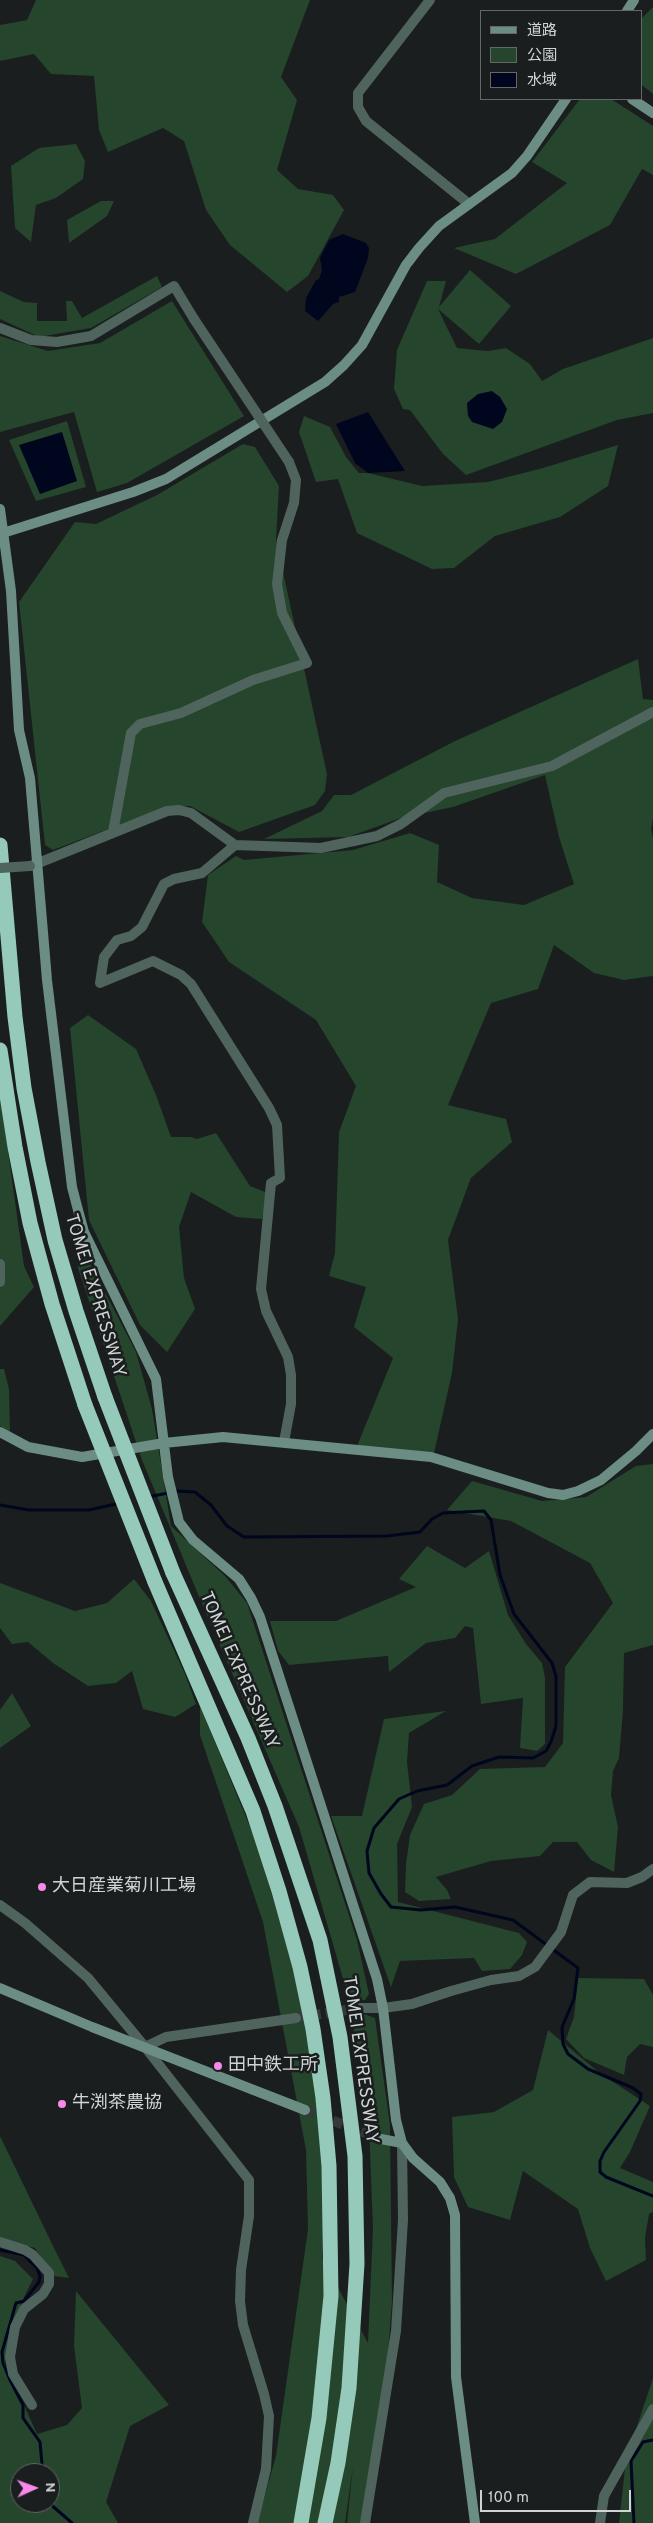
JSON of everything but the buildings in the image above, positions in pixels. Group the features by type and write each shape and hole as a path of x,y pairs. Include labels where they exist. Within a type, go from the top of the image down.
{"highway":[{"name":"TOMEI EXPRESSWAY","path":"0,845 14,1017 24,1088 55,1240 73,1302 105,1397 173,1573 248,1738 275,1806 320,1940 340,2037 355,2156 358,2264 349,2388 338,2463 325,2523"},
{"path":"0,1050 15,1147 30,1223 52,1304 85,1405 155,1582 253,1811 279,1890 300,1967 313,2029 324,2098 329,2166 331,2296 319,2418 301,2523"}],"street":[{"path":"430,0 358,93 358,106 366,121 469,204"},
{"path":"3,533 133,492 166,479 325,382 362,345 406,265 419,248 439,226 512,173 527,156 565,100"},
{"path":"634,100 653,113"},
{"path":"0,328 32,340 57,342 86,337 116,323 174,286 290,462 296,480 294,503 282,540 277,584 282,613 307,663 253,680 181,713 140,724 131,733 113,832"},
{"path":"0,508 11,591 16,707 30,778 33,866 72,1186 78,1210 84,1232 156,1379 168,1477 179,1522 193,1540 239,1579 252,1598 260,1617 366,1943 383,2008 396,2120 402,2143 403,2220 396,2331 366,2523"},
{"path":"0,868 33,866 167,811 179,810 191,813 235,845 321,848 377,836 402,824 444,793 552,766 653,712"},
{"path":"235,845 202,873 174,879 164,884 142,927 131,936 117,940 104,957 100,983 153,961 181,975 191,984 269,1108 277,1125 280,1178 271,1183 261,1268 261,1289 266,1311 288,1357 291,1375 291,1404 284,1442"},
{"path":"0,1264 0,1282"},
{"path":"0,1432 28,1446 54,1454 82,1457 164,1443 223,1438 284,1442 431,1457 548,1493 563,1494 578,1491 600,1480 636,1451 653,1434"},
{"path":"358,2008 383,2008 412,2004 451,1990 519,1976 535,1966 561,1932 573,1895 590,1882 627,1883 642,1877 653,1869"},
{"path":"0,1905 88,1978 146,2047 249,2180 249,2216 241,2270 241,2309 243,2325 264,2394 269,2423 266,2468 253,2523"},
{"path":"0,1988 305,2110"},
{"path":"146,2047 166,2037 296,2018"},
{"path":"381,2139 402,2143 413,2158 440,2182 450,2198 455,2215 456,2377 475,2523"},
{"path":"0,2242 25,2250 33,2255 48,2273 49,2284 43,2294 24,2309 15,2327 10,2357 13,2374 32,2405"},
{"path":"600,2523 604,2496 653,2409"}],"green space":[{"path":"36,0 310,0 281,77 297,100 277,170 298,189 333,195 344,210 308,276 287,292 230,245 206,210 184,141 163,128 108,152 99,130 94,76 51,74 34,54 0,61 0,25 27,20"},
{"path":"653,7 653,94 643,86 643,17"},
{"path":"579,100 613,100 653,126 653,175 642,169 610,225 516,274 454,248 495,239 567,183 532,162"},
{"path":"76,144 85,161 83,179 56,198 36,205 31,242 15,228 11,166 39,148"},
{"path":"101,201 114,201 107,216 69,243 67,220"},
{"path":"470,270 511,306 479,344 438,309 457,348 488,351 506,348 530,364 542,381 563,369 653,338 653,413 617,420 466,475 443,454 410,410 403,409 394,389 397,350 427,281 446,281 439,307"},
{"path":"157,276 162,287 91,328 39,337 0,319 0,291 24,302 37,303 37,321 67,321 66,301 72,301 82,318"},
{"path":"172,301 244,416 127,483 97,492 74,412 0,432 0,336 48,351 100,343"},
{"path":"304,416 330,427 346,457 359,473 368,473 422,486 488,482 543,468 618,445 608,486 560,517 495,536 454,568 432,569 357,533 338,479 316,482 299,432"},
{"path":"67,421 86,487 36,501 9,440"},
{"path":"243,444 255,447 279,486 276,540 327,774 325,791 315,805 239,832 190,806 169,806 53,850 45,845 19,602 75,522 96,524 157,495"},
{"path":"638,659 643,699 653,700 653,818 651,829 653,839 653,976 624,980 594,973 554,945 538,989 491,1003 448,1105 506,1119 512,1142 471,1178 448,1240 458,1319 452,1373 434,1453 357,1446 393,1358 354,1327 366,1287 329,1276 335,1253 339,1132 356,1086 316,1020 229,962 202,922 208,875 236,856 244,860 353,850 410,833 439,845 437,882 472,898 524,905 574,884 559,837 545,775 453,807 401,818 348,837 264,839 322,811 334,795 351,795 455,741"},
{"path":"88,1015 136,1049 156,1095 171,1137 191,1137 197,1139 216,1133 250,1186 265,1192 266,1202 262,1219 236,1217 191,1192 179,1227 184,1278 195,1309 167,1352 140,1325 89,1220 70,1028"},
{"path":"0,1093 24,1266 34,1287 0,1326"},
{"path":"79,1242 136,1352 152,1409 171,1526 225,1576 247,1603 357,1940 369,1994 365,2000 354,2001 357,2016 364,2014 375,2018 390,2125 392,2301 384,2407 365,2523 347,2523 353,2466 345,2523 257,2523 276,2456 308,2229 306,2150 263,1922 200,1735 200,1706 258,1846 299,1988 325,2164 322,2258 368,2343 373,2228 368,2100 346,1989 299,1827 142,1460 78,1268"},
{"path":"0,1369 4,1369 9,1389 10,1432 0,1426"},
{"path":"653,1464 653,1645 624,1653 623,1710 619,1758 613,1771 611,1795 618,1827 614,1872 591,1860 577,1842 553,1842 540,1856 491,1861 436,1877 447,1890 451,1899 419,1901 405,1892 406,1864 410,1835 424,1804 452,1795 480,1769 545,1767 563,1743 565,1667 613,1603 590,1563 511,1521 447,1510 472,1481 542,1501 586,1497 636,1466"},
{"path":"427,1546 465,1568 489,1551 508,1615 526,1644 542,1663 545,1678 545,1744 537,1751 520,1748 523,1698 481,1704 473,1628 465,1626 455,1638 426,1643 389,1672 388,1656 289,1665 278,1651 270,1621 336,1621 416,1587 399,1579"},
{"path":"134,1579 151,1601 185,1674 196,1704 175,1717 143,1709 132,1671 116,1683 88,1686 53,1663 28,1642 12,1644 0,1628 0,1583 75,1611 107,1603"},
{"path":"12,1693 31,1726 0,1748 0,1710"},
{"path":"446,1711 409,1733 407,1762 412,1807 397,1844 398,1902 519,1933 527,1942 522,1955 510,1969 482,1971 474,1958 400,1961 391,1987 331,1816 362,1816 384,1719"},
{"path":"578,1978 644,1979 653,1995 653,2047 640,2044 627,2057 624,2075 584,2058 566,2039 574,2017"},
{"path":"548,2030 601,2074 650,2106 630,2152 620,2168 653,2182 653,2212 649,2214 645,2238 646,2260 606,2281 590,2248 578,2209 523,2171 510,2220 468,2207 454,2177 452,2117 494,2112 533,2090"},
{"path":"0,2136 69,2278 54,2276 35,2248 0,2239"},
{"path":"0,2256 15,2261 33,2279 12,2322 5,2363 37,2434 67,2425 82,2408 74,2346 76,2291 169,2405 130,2426 106,2502 118,2523 0,2523"},
{"path":"653,2378 653,2523 619,2523 626,2459"}],"water":[{"path":"343,234 366,243 369,248 368,258 355,292 339,297 339,302 333,304 318,321 305,311 306,298 316,280 319,279 322,270 320,258 329,240"},
{"path":"492,391 500,397 507,409 502,422 493,429 472,422 468,416 467,403 478,394"},
{"path":"368,412 405,471 368,473 355,463 336,424"},
{"path":"62,432 77,481 40,494 19,445"}],"waterway":[{"path":"148,1497 178,1491 195,1492 211,1505 227,1526 244,1537 387,1536 420,1532 432,1519 443,1513 484,1511 491,1520 500,1575 514,1614 552,1663 556,1676 556,1726 551,1742 546,1751 533,1758 499,1757 472,1766 447,1785 417,1791 399,1799 374,1828 367,1851 369,1873 391,1907 421,1910 455,1907 513,1920 578,1968 574,1999 562,2027 563,2044 568,2054 588,2069 633,2088 641,2094 640,2101 604,2152 600,2161 600,2172 606,2177 653,2196"},
{"path":"0,1505 29,1510 89,1510 120,1503"},
{"path":"0,2250 24,2255 37,2268 40,2276 39,2282 24,2301 16,2303 2,2352 3,2363 23,2405 23,2418 40,2442 42,2463"},
{"path":"634,2523 631,2461 643,2442 653,2440"},
{"path":"60,2513 72,2523"}],"tunnel":[{"path":"296,2018 358,2008"},
{"path":"305,2110 381,2139"}],"place":[{"name":"大日産業菊川工場","path":"42,1887"},
{"name":"田中鉄工所","path":"218,2066"},
{"name":"牛渕茶農協","path":"62,2104"}]}
